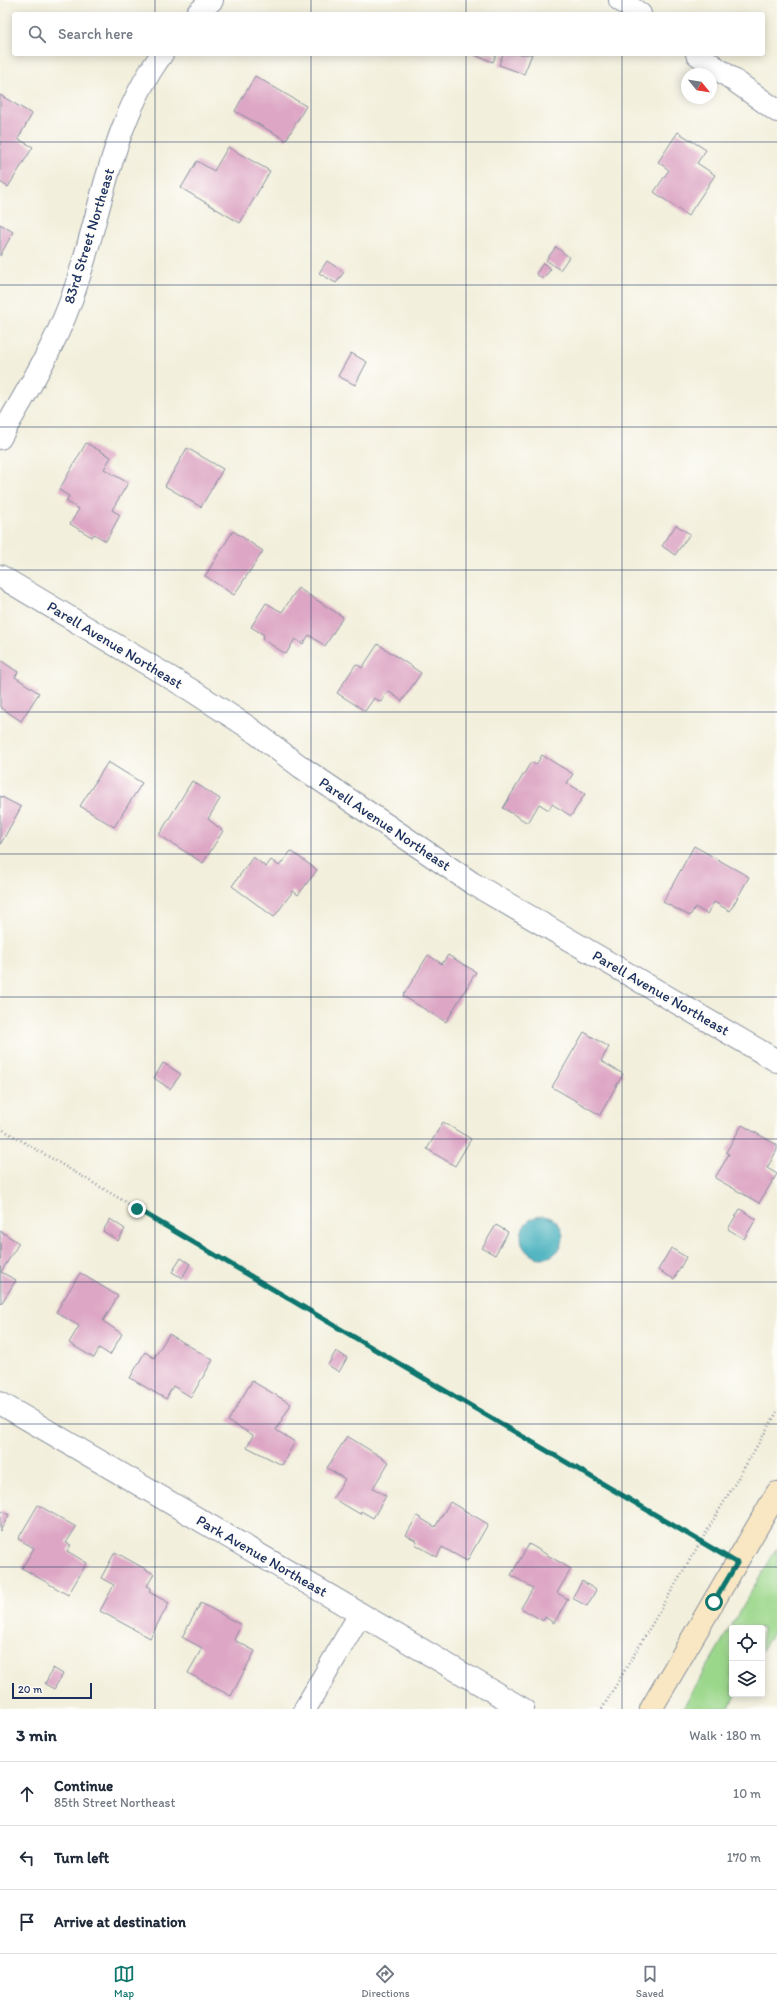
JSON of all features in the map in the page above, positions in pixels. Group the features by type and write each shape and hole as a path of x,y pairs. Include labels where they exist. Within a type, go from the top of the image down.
{"street":[{"path":"199,12 212,0"},
{"path":"620,0 637,12"},
{"name":"83rd Street Northeast","path":"0,438 35,378 58,333 76,288 88,250 122,130 139,92 161,56"},
{"path":"700,56 777,111"},
{"name":"Parell Avenue Northeast","path":"0,576 197,694 248,727 301,767 472,883 777,1061"},
{"name":"Park Avenue Northeast","path":"0,1403 523,1709"},
{"path":"651,1709 777,1493"},
{"path":"305,1709 360,1614"}],"path":[{"path":"0,1128 737,1563"},
{"path":"602,1709 700,1540 777,1412"}],"green space":[{"path":"777,1548 777,1625 765,1646 765,1625 732,1625"},
{"path":"729,1629 729,1697 735,1697 728,1709 682,1709"}],"water":[{"path":"538,1216 546,1216 557,1222 563,1233 563,1241 557,1252 546,1258 538,1258 527,1252 521,1241 521,1233 527,1222"}],"building":[{"path":"477,56 495,56 493,62"},
{"path":"502,56 531,56 524,74 499,65"},
{"path":"255,76 306,106 286,140 235,111"},
{"path":"0,95 32,114 18,139 33,147 8,187 0,182"},
{"path":"678,132 706,150 697,163 715,175 688,216 654,192 669,170 658,162"},
{"path":"228,147 270,171 240,223 181,188 197,161 214,171"},
{"path":"0,224 13,232 0,256"},
{"path":"556,247 569,257 560,270 546,260"},
{"path":"327,261 344,272 336,283 319,273"},
{"path":"543,263 551,269 543,279 536,274"},
{"path":"351,353 367,362 355,385 338,376"},
{"path":"86,443 111,457 104,469 128,483 112,510 120,515 106,541 94,534 92,537 70,524 79,509 66,501 69,496 59,490"},
{"path":"187,448 223,469 201,507 165,486"},
{"path":"676,525 690,534 675,555 662,546"},
{"path":"233,531 263,551 234,595 205,576"},
{"path":"298,588 343,617 325,646 309,635 303,644 295,639 286,654 262,639 264,635 251,627 266,603 282,612"},
{"path":"378,644 421,673 402,701 388,691 381,702 374,698 365,711 337,693 356,664 362,668"},
{"path":"0,660 18,672 15,677 39,693 21,721 0,707"},
{"path":"542,755 573,774 567,783 585,794 571,816 552,804 549,810 539,804 528,823 503,808 531,762 536,765"},
{"path":"108,762 142,783 114,827 80,806"},
{"path":"192,781 220,799 208,819 223,831 203,863 159,835"},
{"path":"0,796 21,807 0,845"},
{"path":"694,846 749,877 730,911 714,902 707,914 695,907 690,916 663,902"},
{"path":"291,851 317,870 298,895 293,891 274,917 232,886 253,857 266,867 271,860 279,866"},
{"path":"428,955 442,964 448,955 476,972 446,1022 403,996"},
{"path":"584,1032 609,1047 601,1061 623,1074 600,1115 552,1087"},
{"path":"163,1063 181,1074 170,1089 154,1078"},
{"path":"443,1122 471,1139 455,1166 427,1149"},
{"path":"742,1125 777,1145 777,1150 767,1168 777,1174 759,1203 715,1178 729,1154 726,1152"},
{"path":"740,1209 756,1219 744,1239 728,1229"},
{"path":"110,1219 125,1229 118,1241 103,1231"},
{"path":"496,1225 508,1232 495,1255 482,1248"},
{"path":"0,1231 19,1243 1,1272 16,1280 1,1304"},
{"path":"671,1248 686,1257 674,1279 658,1270"},
{"path":"181,1258 190,1264 182,1278 172,1272"},
{"path":"80,1273 118,1296 103,1321 122,1334 110,1355 99,1348 94,1358 69,1343 79,1326 56,1312"},
{"path":"169,1334 213,1360 191,1397 173,1386 166,1399 130,1378 145,1352 154,1358"},
{"path":"336,1351 347,1358 339,1372 328,1365"},
{"path":"252,1381 291,1404 276,1430 295,1442 282,1465 247,1447 253,1435 228,1421"},
{"path":"347,1436 389,1462 373,1488 386,1496 373,1518 361,1511 360,1514 333,1498 345,1479 327,1468"},
{"path":"450,1502 488,1524 467,1561 442,1547 437,1557 415,1544 417,1541 406,1535 417,1516 435,1527"},
{"path":"38,1505 76,1527 66,1543 71,1545 67,1551 87,1563 68,1595 22,1568 34,1548 18,1539"},
{"path":"0,1510 9,1515 0,1531"},
{"path":"529,1544 571,1569 557,1593 568,1599 554,1623 545,1617 543,1621 521,1608 533,1588 511,1575"},
{"path":"115,1552 154,1574 147,1586 151,1588 149,1592 169,1603 150,1638 100,1611 114,1585 101,1578"},
{"path":"582,1581 596,1590 587,1606 572,1598"},
{"path":"201,1603 241,1625 234,1640 255,1651 231,1696 188,1673 202,1648 182,1637"},
{"path":"53,1668 63,1674 54,1689 45,1684"}],"route":[{"path":"137,1209 737,1563 714,1602"}]}
